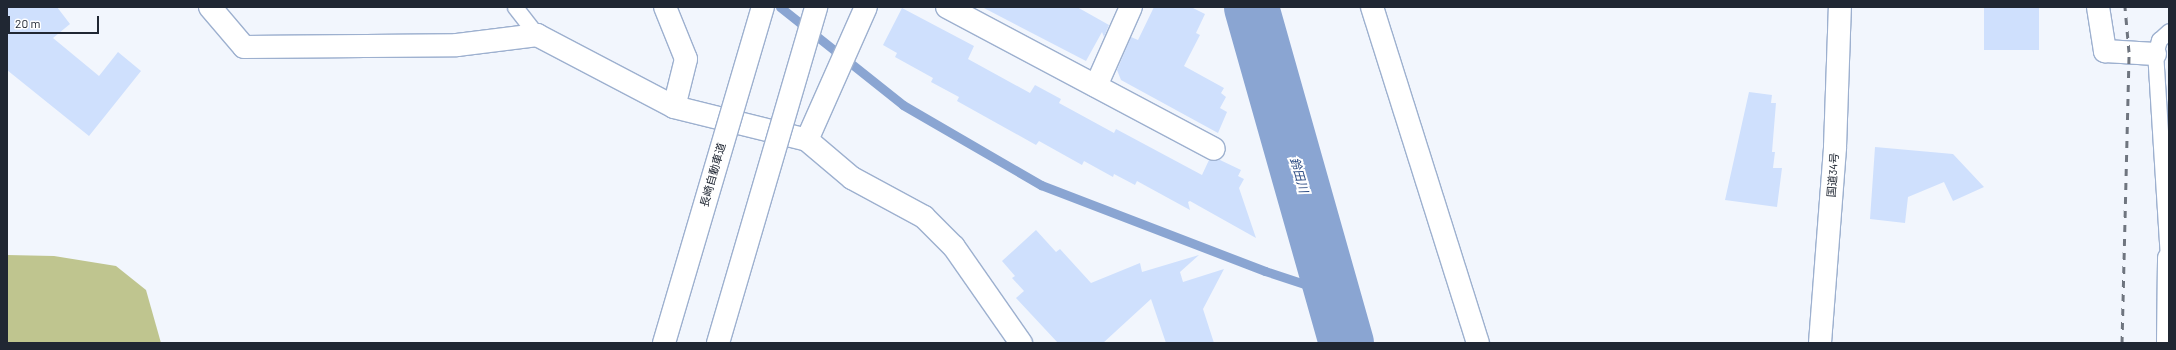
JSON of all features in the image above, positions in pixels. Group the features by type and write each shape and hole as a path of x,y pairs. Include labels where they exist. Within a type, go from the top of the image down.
{"main road":[{"path":"210,7 244,47 457,45 537,35 674,107 807,140 852,178 924,217 954,247 1021,343"},
{"path":"665,7 686,59 674,107"},
{"name":"長崎自動車道","path":"664,343 762,7"},
{"path":"718,343 816,7"},
{"path":"807,140 866,7"},
{"path":"947,7 1214,149"},
{"name":"国道34号","path":"1820,343 1835,147 1840,7"},
{"path":"2098,7 2105,51 2155,54"},
{"path":"1096,86 1127,9"},
{"path":"1377,10 1478,343"},
{"path":"2168,343 2169,258"}],"lane":[{"path":"516,7 537,35"},
{"path":"2169,31 2158,40 2155,54 2169,258"}],"green space":[{"path":"7,255 54,256 116,266 146,290 161,343 7,343"}],"building":[{"path":"7,7 57,7 70,24 53,38 99,76 118,52 141,71 89,136 7,70"},
{"path":"982,7 1077,7 1109,25 1104,37 1102,32 1086,61"},
{"path":"1154,7 1191,7 1205,14 1196,33 1200,35 1184,66 1224,88 1221,93 1226,97 1220,108 1227,112 1218,133 1121,80 1117,70 1131,37 1138,40"},
{"path":"1984,7 2039,7 2039,50 1984,50"},
{"path":"902,8 974,46 968,59 1030,93 1035,85 1061,99 1059,103 1114,133 1116,129 1202,175 1209,160 1220,160 1241,170 1238,176 1244,179 1239,188 1256,238 1190,201 1188,202 1190,210 1137,181 1135,185 1114,174 1113,177 1084,161 1082,165 1039,141 1036,145 957,101 959,97 931,82 933,78 895,57 897,53 883,45"},
{"path":"1749,92 1772,95 1771,103 1776,103 1772,152 1775,152 1773,168 1782,168 1777,207 1725,200"},
{"path":"1875,147 1953,154 1984,187 1953,201 1944,182 1908,197 1905,223 1870,219"},
{"path":"1036,230 1056,252 1060,249 1091,283 1140,263 1142,272 1199,255 1180,272 1183,282 1224,269 1203,309 1214,343 1166,343 1151,299 1103,343 1058,343 1016,298 1024,291 1012,278 1015,276 1002,261"}],"waterway":[{"path":"780,7 903,105 1041,185 1265,271 1329,292"},
{"name":"鈴田川","path":"1251,7 1346,343"}],"railway":[{"path":"2122,343 2129,52 2125,7"}]}
